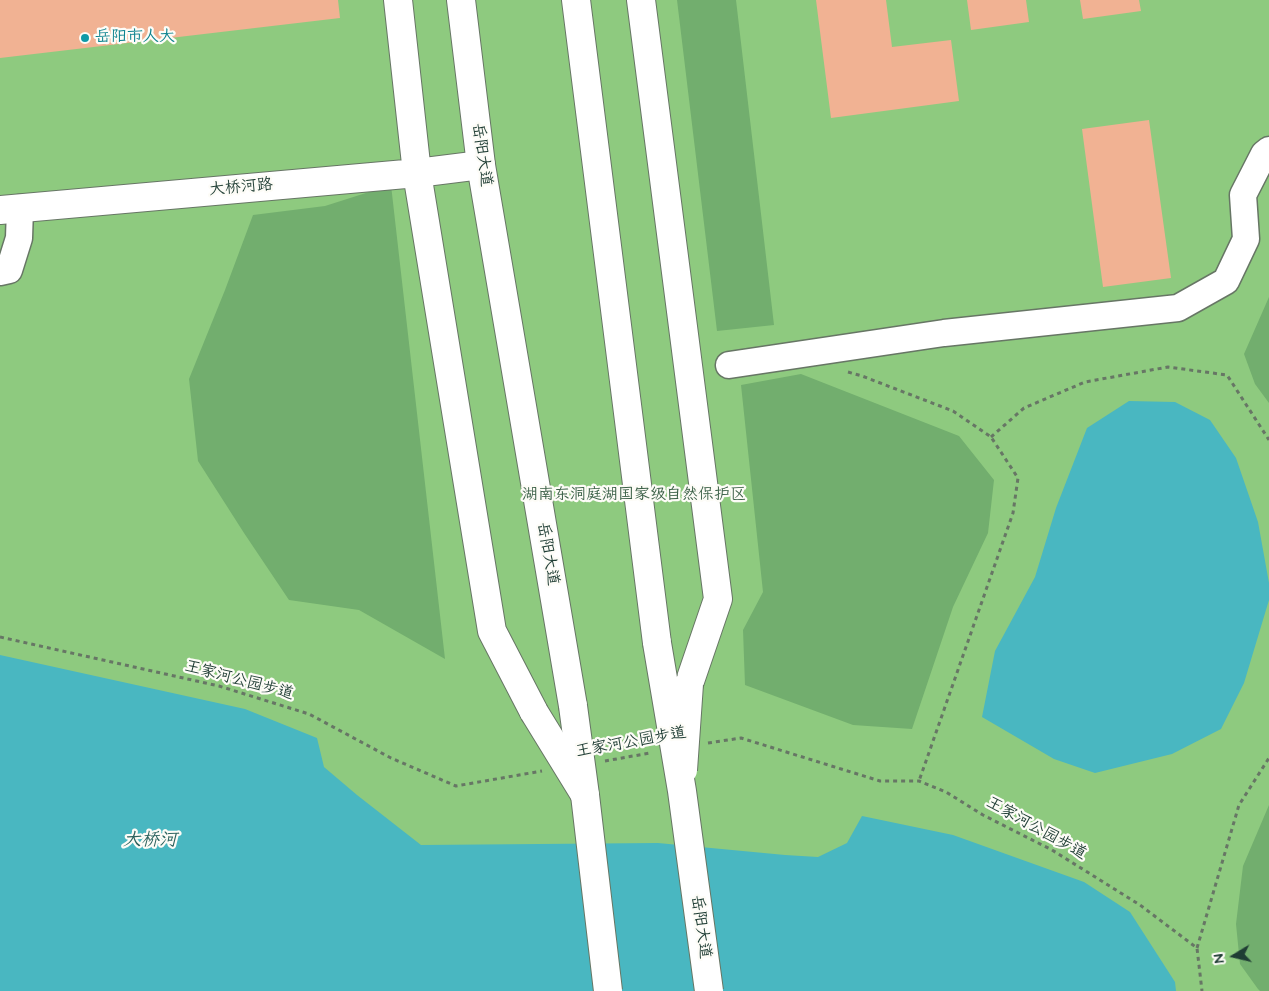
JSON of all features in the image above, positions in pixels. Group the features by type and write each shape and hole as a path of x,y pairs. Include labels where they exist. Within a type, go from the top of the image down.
{"main road":[{"path":"398,0 417,173 492,631 534,712 585,795"},
{"name":"岳阳大道","path":"461,0 481,165 573,706 608,991"},
{"name":"岳阳大道","path":"576,0 657,643 682,791 709,991"},
{"path":"641,0 718,599 689,684 682,791"},
{"name":"大桥河路","path":"10,209 417,173 481,165"}],"street":[{"path":"729,365 944,333 1178,308 1226,281 1246,239 1243,196 1264,154 1269,150"},
{"path":"0,272 9,270 19,238 10,209"}],"path":[{"path":"991,437 1024,408 1085,382 1168,367 1226,375 1269,440"},
{"path":"845,372 862,376 953,411 991,437 1018,478 1013,513 919,781"},
{"name":"王家河公园步道","path":"0,637 219,686 310,714 391,758 456,786 545,771"},
{"name":"王家河公园步道","path":"702,744 741,738 880,781 919,781 946,792 983,814 1052,850 1140,905 1197,948"},
{"name":"王家河公园步道","path":"604,761 653,752"},
{"path":"1202,991 1197,948 1239,805 1269,758"}],"green space":[{"name":"湖南东洞庭湖国家级自然保护区","path":"0,0 1269,0 1269,991 0,991"},
{"path":"677,0 736,0 774,325 717,331"},
{"path":"391,185 445,659 359,610 289,600 198,461 189,379 253,215 325,206"},
{"path":"1269,297 1269,403 1255,384 1244,354"},
{"path":"801,374 959,436 994,480 988,533 953,607 912,729 853,725 745,685 743,630 763,592 741,385"},
{"path":"1269,805 1269,991 1260,991 1240,964 1236,924 1243,866"}],"water":[{"path":"1129,401 1175,402 1210,420 1236,458 1258,522 1269,583 1269,600 1244,683 1221,729 1172,754 1095,773 1054,759 982,717 995,651 1035,577 1056,508 1087,428"},
{"name":"大桥河","path":"0,655 245,709 317,738 324,767 421,845 658,843 818,857 847,843 862,816 953,835 1084,882 1130,912 1175,982 1176,991 0,991"}],"building":[{"name":"岳阳市人大","path":"0,0 338,0 340,18 0,58"},
{"path":"816,0 886,0 892,47 951,40 959,101 831,118"},
{"path":"967,0 1026,0 1029,22 971,30"},
{"path":"1080,0 1139,0 1141,11 1083,19"},
{"path":"1149,120 1171,278 1103,287 1082,129"}],"place":[{"name":"岳阳市人大","path":"85,38"}]}
